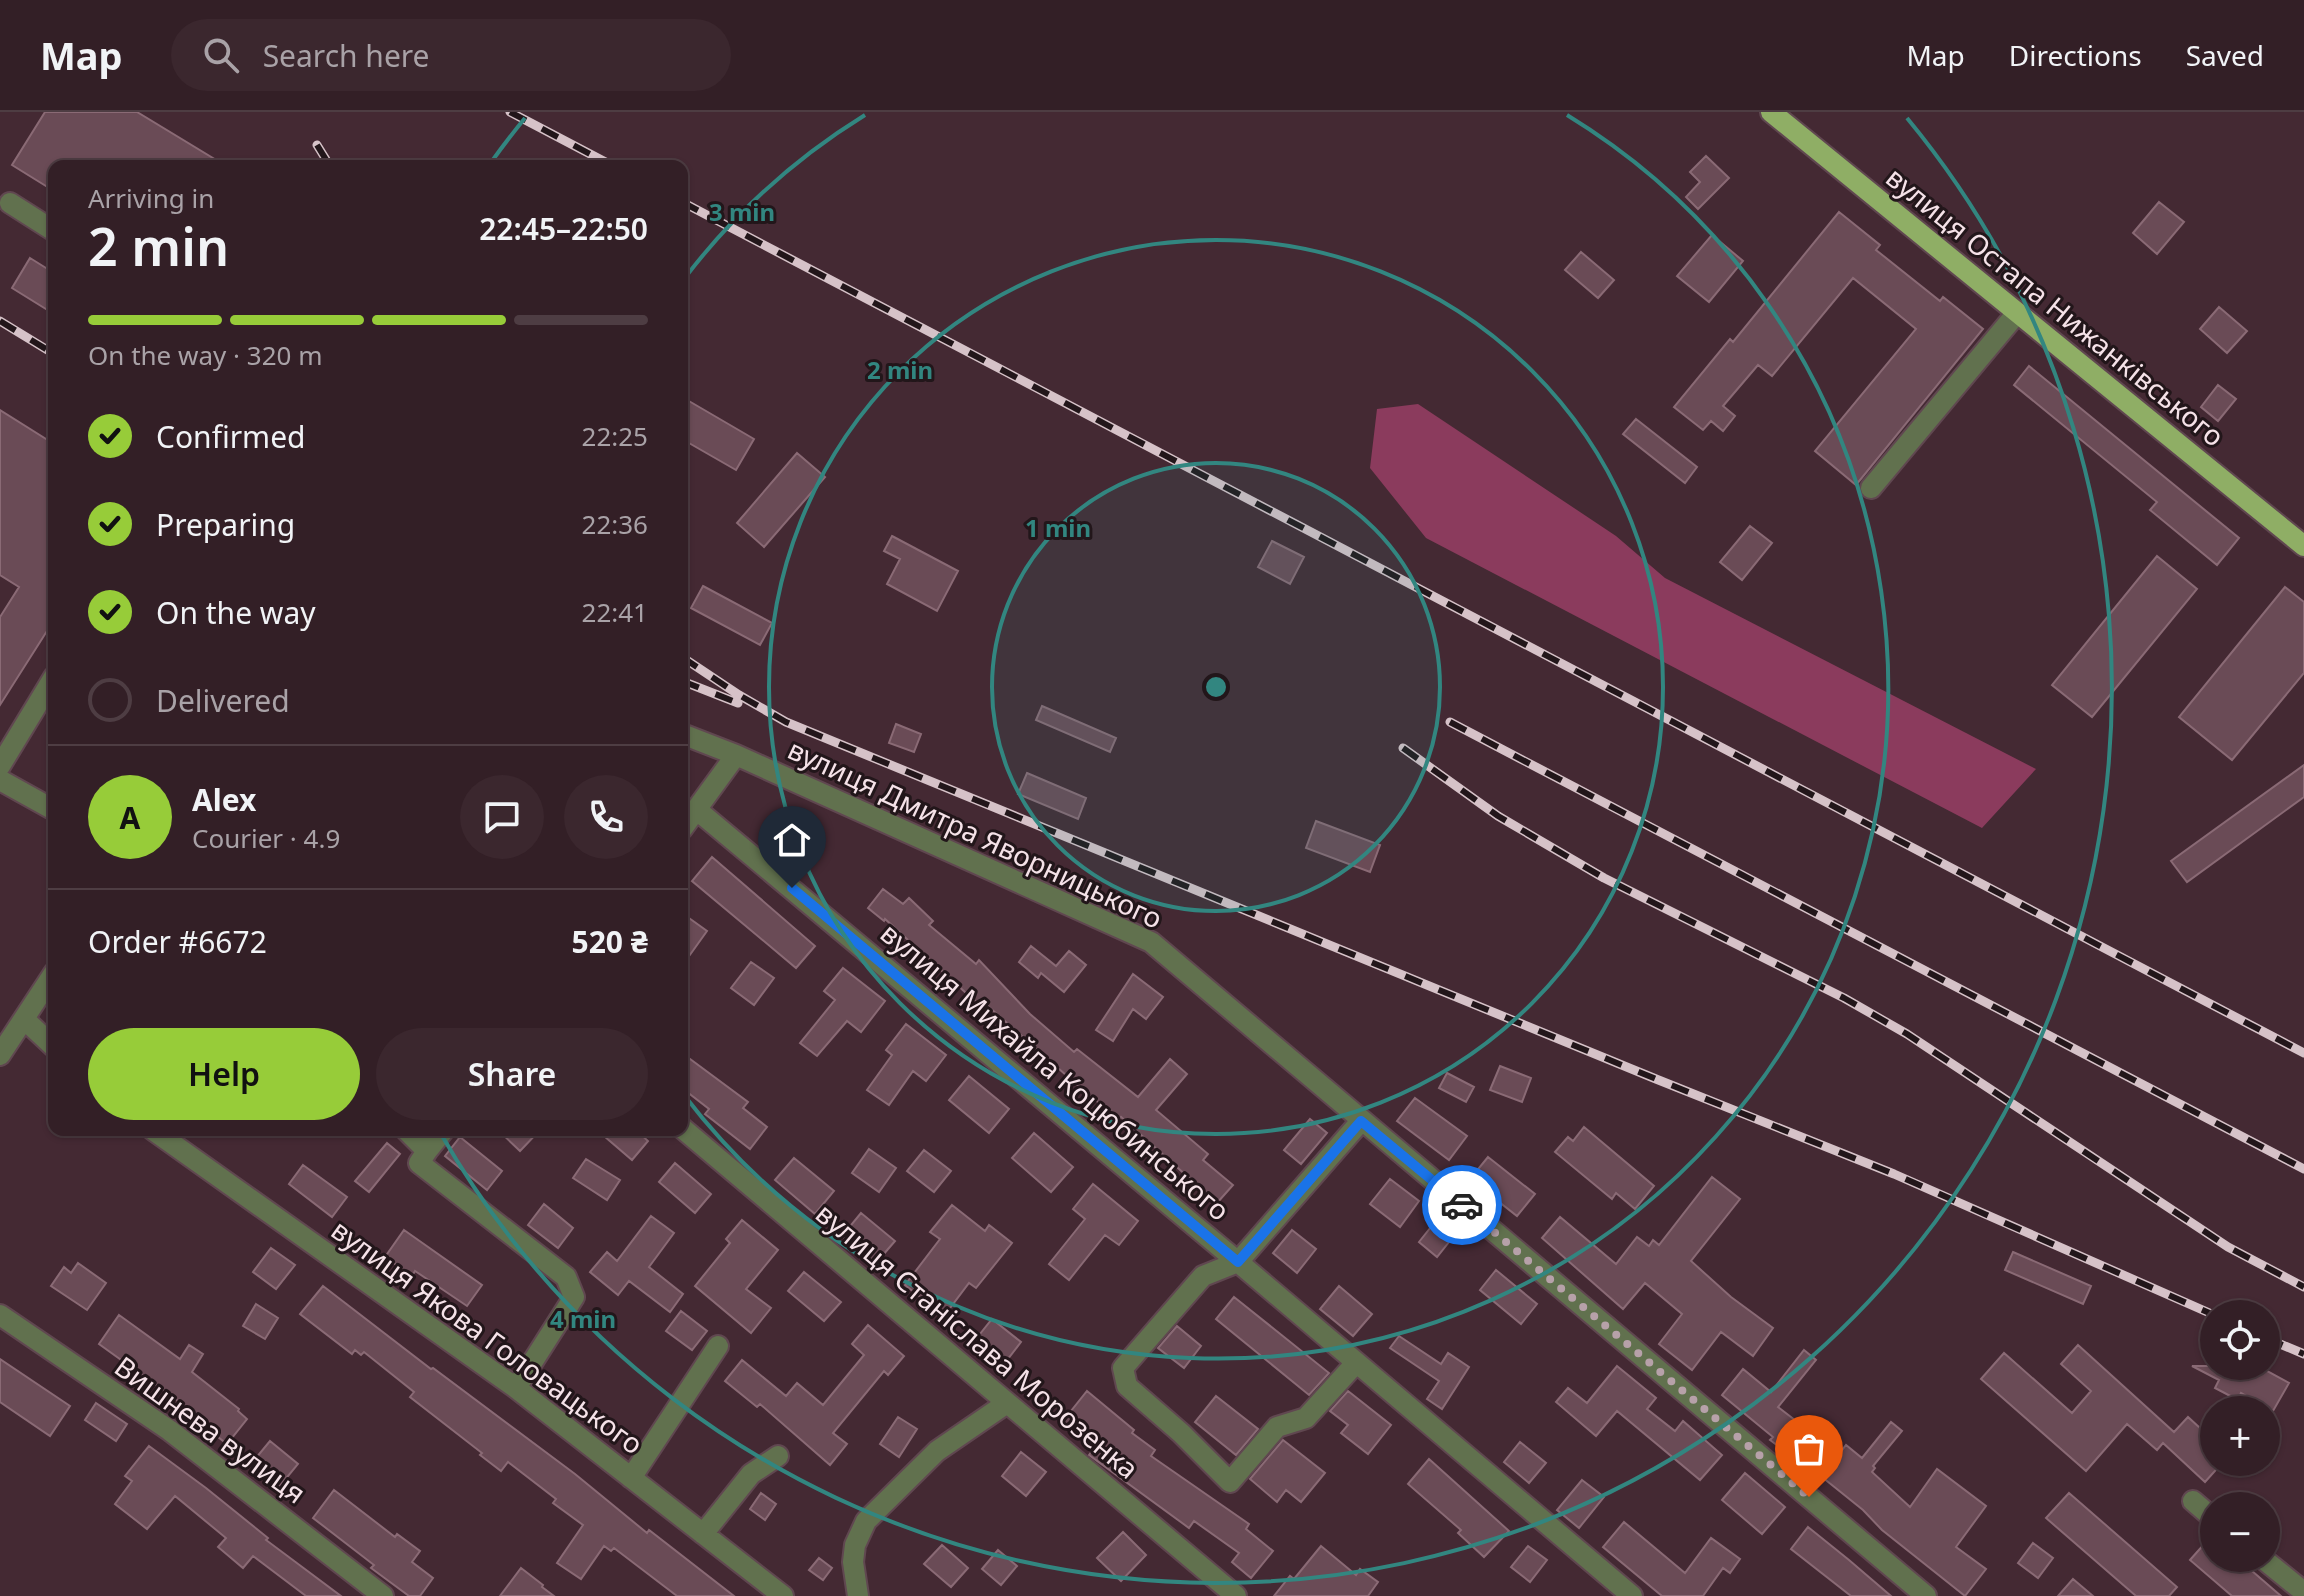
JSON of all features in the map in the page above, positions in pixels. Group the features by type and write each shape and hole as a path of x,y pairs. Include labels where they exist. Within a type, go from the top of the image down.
{"main road":[{"name":"вулиця Остапа Нижанківського","path":"1771,112 2304,546"}],"street":[{"path":"10,203 48,227"},
{"path":"1871,488 2017,313"},
{"path":"0,766 48,687"},
{"name":"вулиця Дмитра Яворницького","path":"688,736 736,755 1151,942 1926,1596"},
{"path":"688,821 736,755"},
{"path":"0,780 48,807"},
{"name":"вулиця Михайла Коцюбинського","path":"697,810 1632,1596"},
{"path":"0,1055 48,982"},
{"path":"24,1019 48,1041"},
{"path":"1355,1364 1306,1418 1277,1427 1230,1482 1181,1433 1127,1386 1123,1368 1203,1276 1238,1262 1361,1121"},
{"name":"вулиця Станіслава Морозенка","path":"688,1133 1236,1596"},
{"name":"вулиця Якова Головацького","path":"161,1136 516,1388 783,1596"},
{"path":"412,1136 427,1151"},
{"path":"439,1136 419,1163 566,1277 574,1297 516,1388"},
{"name":"Вишнева вулиця","path":"0,1315 169,1430 383,1596"},
{"path":"631,1478 718,1346"},
{"path":"858,1596 853,1562 855,1545 866,1521 937,1451 1007,1403"},
{"path":"703,1534 751,1474 778,1456"},
{"path":"2193,1501 2200,1507"},
{"path":"2279,1572 2304,1592"}],"shaded area":[{"path":"1418,404 1616,536 1665,578 2036,769 1982,828 1426,538 1370,468 1377,409"}],"building":[{"path":"45,112 137,112 216,160 48,160 48,187 12,165"},
{"path":"1706,156 1729,178 1698,209 1686,197 1700,182 1690,172"},
{"path":"2159,202 2184,222 2157,254 2133,233"},
{"path":"1839,212 1880,245 1876,250 1940,301 1943,297 1983,329 1856,485 1815,451 1916,329 1853,278 1772,376 1758,365 1723,406 1735,416 1723,431 1711,421 1703,430 1674,407 1730,339 1733,342"},
{"path":"1712,235 1743,261 1709,302 1677,276"},
{"path":"1581,252 1614,280 1598,298 1565,270"},
{"path":"30,258 48,269 48,310 12,288"},
{"path":"2219,307 2247,331 2227,353 2200,329"},
{"path":"2029,366 2239,538 2217,565 2150,510 2157,502 2014,385"},
{"path":"2218,385 2236,399 2218,421 2201,407"},
{"path":"688,400 754,439 736,470 688,442"},
{"path":"0,410 48,440 48,629 0,705 0,617 19,587 0,575"},
{"path":"1636,419 1697,467 1685,483 1623,434"},
{"path":"797,453 825,477 764,547 737,523"},
{"path":"1750,526 1772,543 1742,580 1720,562"},
{"path":"892,536 958,571 937,611 887,584 900,559 884,551"},
{"path":"1272,541 1304,557 1290,584 1258,567"},
{"path":"2157,556 2197,589 2092,717 2052,685"},
{"path":"703,586 772,623 760,645 691,608"},
{"path":"2285,587 2304,602 2304,673 2232,760 2179,717"},
{"path":"1042,706 1116,738 1110,752 1036,720"},
{"path":"896,724 921,734 914,752 889,743"},
{"path":"2304,765 2304,797 2187,882 2171,861"},
{"path":"1027,773 1086,798 1078,819 1018,794"},
{"path":"1316,821 1380,845 1370,872 1306,848"},
{"path":"712,857 815,946 796,968 692,881"},
{"path":"883,889 903,904 909,898 933,921 929,925 976,964 979,960 1030,1014 1074,1052 1077,1049 1138,1097 1170,1059 1187,1074 1156,1110 1208,1154 1203,1160 1233,1185 1217,1203 1121,1117 1119,1119 1084,1091 981,1000 978,1004 885,919 868,908"},
{"path":"688,917 707,931 688,958"},
{"path":"1031,946 1056,966 1069,951 1086,965 1064,992 1041,973 1038,978 1019,962"},
{"path":"751,962 774,978 754,1005 731,988"},
{"path":"843,968 885,1001 861,1032 847,1021 817,1056 800,1043 835,1000 824,991"},
{"path":"1133,974 1163,997 1146,1019 1133,1009 1113,1041 1096,1030"},
{"path":"906,1024 946,1055 926,1081 913,1071 889,1105 867,1090 892,1055 886,1050"},
{"path":"688,1057 748,1102 743,1108 767,1127 750,1149 705,1114 709,1109 688,1093"},
{"path":"1500,1066 1531,1078 1522,1102 1490,1090"},
{"path":"1447,1073 1474,1087 1466,1102 1439,1088"},
{"path":"969,1076 1009,1109 989,1133 949,1100"},
{"path":"1415,1098 1467,1136 1449,1160 1397,1121"},
{"path":"1310,1119 1327,1133 1301,1164 1284,1150"},
{"path":"1584,1127 1654,1186 1635,1209 1616,1193 1612,1199 1555,1152 1568,1137 1573,1141"},
{"path":"1034,1133 1073,1167 1051,1192 1012,1158"},
{"path":"504,1136 534,1136 520,1151"},
{"path":"604,1136 643,1136 648,1141 632,1160"},
{"path":"460,1137 502,1171 487,1190 445,1156"},
{"path":"387,1143 400,1154 369,1192 355,1181"},
{"path":"869,1149 896,1168 879,1192 852,1173"},
{"path":"924,1150 951,1171 934,1192 907,1171"},
{"path":"1488,1157 1535,1194 1517,1216 1470,1179"},
{"path":"794,1158 834,1191 815,1214 775,1180"},
{"path":"586,1159 620,1180 607,1200 573,1178"},
{"path":"675,1163 711,1194 695,1213 659,1182"},
{"path":"303,1165 347,1197 332,1217 289,1184"},
{"path":"1712,1177 1740,1199 1691,1261 1731,1297 1773,1328 1753,1356 1721,1332 1692,1370 1659,1344 1682,1314 1645,1283 1623,1309 1542,1238 1560,1217 1616,1264 1637,1237 1649,1246 1653,1240 1659,1245"},
{"path":"1390,1179 1419,1201 1400,1227 1370,1204"},
{"path":"1093,1184 1138,1221 1119,1245 1105,1235 1069,1280 1049,1264 1085,1219 1073,1209"},
{"path":"544,1204 573,1228 558,1248 528,1225"},
{"path":"952,1205 985,1231 989,1225 1012,1243 976,1288 969,1283 944,1316 905,1285 940,1239 930,1232"},
{"path":"861,1213 895,1241 876,1263 842,1236"},
{"path":"651,1216 674,1233 649,1267 683,1294 670,1312 629,1281 618,1295 590,1272 607,1252 617,1261"},
{"path":"1439,1217 1457,1232 1437,1257 1419,1242"},
{"path":"742,1220 778,1250 746,1289 771,1308 751,1333 695,1286 730,1243 726,1239"},
{"path":"404,1230 482,1285 467,1306 415,1271 412,1276 385,1257"},
{"path":"1292,1230 1316,1249 1297,1273 1273,1253"},
{"path":"271,1248 295,1265 276,1289 253,1272"},
{"path":"2013,1252 2091,1286 2083,1304 2005,1270"},
{"path":"78,1263 106,1283 87,1310 51,1286 64,1267 71,1273"},
{"path":"1496,1270 1537,1304 1521,1324 1480,1290"},
{"path":"804,1272 841,1302 824,1321 788,1291"},
{"path":"323,1286 734,1596 677,1596 614,1548 611,1551 604,1546 581,1579 557,1563 583,1525 553,1503 556,1499 508,1462 501,1471 480,1455 482,1453 410,1397 414,1392 364,1352 361,1355 355,1350 352,1354 300,1314"},
{"path":"1339,1286 1372,1314 1353,1336 1320,1309"},
{"path":"1234,1297 1329,1373 1309,1395 1216,1319"},
{"path":"256,1304 278,1318 265,1339 243,1326"},
{"path":"681,1311 707,1331 692,1350 666,1331"},
{"path":"119,1315 180,1359 189,1345 203,1354 192,1372 239,1409 247,1419 227,1444 176,1404 178,1401 99,1344"},
{"path":"992,1319 1021,1342 1001,1368 972,1344"},
{"path":"868,1325 904,1356 888,1375 884,1371 833,1433 847,1444 830,1465 760,1404 757,1407 725,1381 742,1360 786,1396 797,1383 823,1405 864,1355 852,1344"},
{"path":"1177,1326 1201,1346 1184,1368 1158,1348"},
{"path":"1399,1336 1441,1364 1448,1353 1469,1367 1442,1409 1427,1399 1439,1381 1390,1348"},
{"path":"2078,1345 2174,1432 2188,1417 2200,1428 2200,1476 2210,1476 2205,1482 2163,1443 2157,1450 2127,1424 2086,1471 1981,1379 2004,1353 2072,1413 2091,1391 2061,1364"},
{"path":"1804,1350 1816,1360 1778,1407 1839,1454 1846,1445 1862,1458 1891,1422 1902,1431 1873,1466 1872,1472 1910,1507 1937,1469 1986,1506 1956,1547 1986,1569 1965,1596 1812,1469 1770,1440 1773,1437 1722,1395 1743,1369 1771,1392"},
{"path":"0,1359 70,1406 50,1436 0,1402"},
{"path":"1617,1366 1656,1398 1647,1409 1675,1431 1683,1421 1722,1455 1700,1480 1617,1411 1596,1436 1556,1402 1568,1388 1587,1403"},
{"path":"2280,1378 2289,1383 2280,1399 2280,1396 2246,1396 2241,1393 2240,1396 2230,1396 2215,1388 2219,1380"},
{"path":"1087,1391 1155,1450 1151,1456 1249,1524 1246,1529 1273,1551 1251,1578 1232,1562 1239,1553 1194,1521 1189,1528 1089,1455 1095,1447 1063,1421"},
{"path":"1348,1391 1391,1425 1368,1454 1341,1433 1348,1425 1330,1411"},
{"path":"1216,1396 1258,1429 1236,1455 1195,1422"},
{"path":"96,1403 127,1424 116,1441 85,1420"},
{"path":"898,1417 917,1429 899,1457 880,1444"},
{"path":"1283,1440 1325,1473 1301,1502 1286,1490 1277,1502 1250,1479"},
{"path":"270,1441 298,1464 279,1487 251,1464"},
{"path":"1520,1442 1546,1463 1529,1483 1504,1462"},
{"path":"149,1446 341,1596 306,1596 253,1556 243,1568 218,1547 226,1538 175,1496 147,1529 115,1504 132,1481 125,1476"},
{"path":"1021,1452 1046,1472 1026,1496 1002,1476"},
{"path":"1429,1459 1509,1531 1484,1557 1458,1533 1461,1530 1408,1484"},
{"path":"1745,1473 1785,1507 1762,1534 1722,1500"},
{"path":"1582,1480 1604,1497 1579,1528 1557,1510"},
{"path":"334,1490 395,1537 397,1534 420,1551 412,1562 433,1578 420,1596 409,1596 313,1518"},
{"path":"761,1493 776,1504 765,1520 750,1509"},
{"path":"2069,1493 2177,1587 2169,1596 2136,1596 2046,1518"},
{"path":"1624,1522 1685,1573 1711,1538 1740,1559 1730,1573 1723,1568 1703,1596 1662,1596 1603,1547"},
{"path":"1808,1527 1891,1596 1851,1596 1791,1549"},
{"path":"1123,1532 1146,1555 1121,1581 1097,1558"},
{"path":"2033,1543 2053,1558 2038,1578 2018,1563"},
{"path":"942,1545 968,1568 951,1587 924,1564"},
{"path":"1321,1546 1356,1575 1360,1569 1378,1582 1368,1596 1274,1596 1290,1576 1294,1579"},
{"path":"1528,1546 1547,1560 1530,1582 1511,1567"},
{"path":"2200,1549 2200,1569 2190,1560"},
{"path":"998,1550 1017,1566 1001,1585 982,1569"},
{"path":"819,1558 832,1568 823,1580 809,1570"},
{"path":"521,1568 543,1585 554,1596 500,1596"},
{"path":"2204,1572 2253,1572 2281,1596 2232,1596"},
{"path":"2073,1579 2093,1596 2058,1596"}],"railway":[{"path":"510,112 602,160"},
{"path":"317,145 326,160"},
{"path":"688,205 2304,1053"},
{"path":"0,321 48,350"},
{"path":"688,661 786,722 1894,1174 2200,1309"},
{"path":"688,683 738,703"},
{"path":"1450,722 2304,1169"},
{"path":"1403,748 1498,816 1604,878 1844,998 1907,1034 2228,1247 2304,1287"},
{"path":"2280,1344 2304,1354"}],"way so far":[{"path":"1462,1205 1809,1497"}],"route":[{"path":"792,888 1238,1262 1361,1121 1462,1205"}]}
